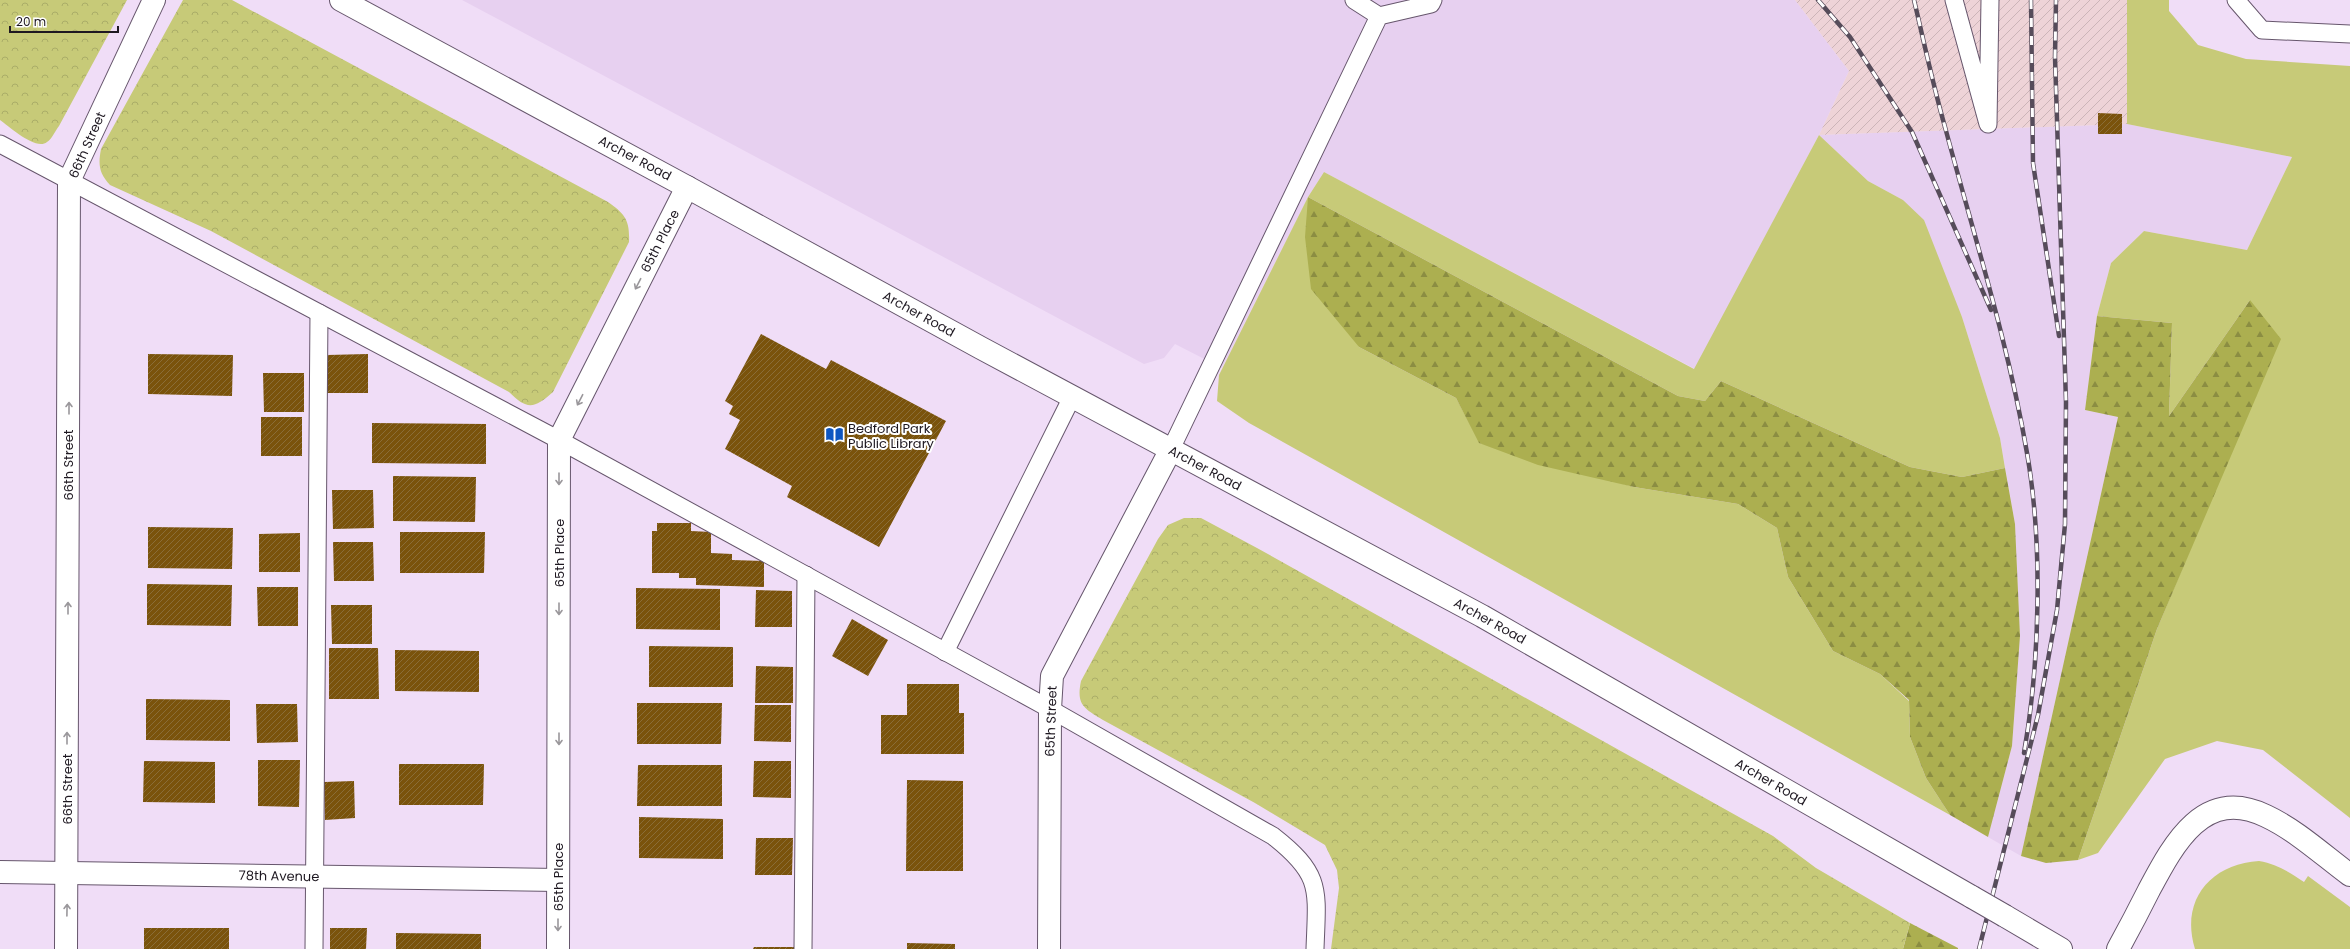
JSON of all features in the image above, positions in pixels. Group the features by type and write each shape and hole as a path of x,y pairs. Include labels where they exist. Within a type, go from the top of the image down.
{"street":[{"name":"66th Street","path":"66,949 69,181 154,0"},
{"name":"Archer Road","path":"341,0 1072,397 1482,616 2060,949"},
{"name":"65th Place","path":"558,949 559,440 687,187"},
{"name":"65th Street","path":"1049,949 1050,709 1052,676 1171,450"},
{"path":"2118,949 2168,855 2188,827 2208,813 2224,808 2245,808 2266,816 2293,833 2350,875"},
{"name":"78th Avenue","path":"0,872 558,880"}],"lane":[{"path":"1354,0 1380,16 1431,4 1433,0"},
{"path":"1954,0 1988,124 1990,0"},
{"path":"2236,0 2262,30 2350,34"},
{"path":"1171,450 1380,16"},
{"path":"0,144 559,440 1050,709 1273,836 1290,848 1304,862 1313,878 1317,897 1315,949"},
{"path":"314,949 319,313"},
{"path":"945,652 1072,397"},
{"path":"803,949 806,575"}],"shaded area":[{"path":"462,0 1795,0 1849,71 1819,135 1695,369 1324,172 1308,197 1222,368 1175,344 1164,358 1144,364"},
{"path":"1795,0 2127,0 2127,124 1819,135 1849,71"},
{"path":"2127,124 2292,157 2247,250 2144,231 2111,263 2097,316 2085,410 2118,417 2021,856 1988,837 2012,746 2020,636 2015,524 2000,438 1962,317 1903,200 1868,181 1819,135"}],"green space":[{"path":"0,0 127,0 59,126 50,139 42,144 30,141 23,137 0,120"},
{"path":"183,0 232,0 608,202 619,210 625,218 629,228 629,242 553,392 541,402 535,404 531,405 521,402 509,392 211,231 110,185 100,168 101,149"},
{"path":"2127,0 2169,0 2169,11 2198,45 2246,59 2350,66 2350,818 2263,750 2217,741 2165,759 2098,853 2078,860 2157,629 2206,512 2250,300 2169,416 2172,323 2097,316 2111,263 2144,231 2247,250 2292,157 2127,124"},
{"path":"1819,135 1868,181 1903,200 1924,220 1962,317 2000,438 2005,468 1962,477 1910,467 1721,381 1705,401 1678,396 1308,197 1324,172 1694,369"},
{"path":"1308,197 1359,347 1456,398 1480,443 1634,487 1738,504 1777,528 1788,577 1833,651 1880,674 1909,701 1910,737 1926,778 1950,815 1249,423 1217,401 1219,375"},
{"path":"1308,197 1678,396 1705,401 1721,381 1910,467 1962,477 2005,468 2015,524 2020,636 2012,746 1988,837 1950,815 1926,778 1910,737 1909,700 1880,674 1833,651 1788,577 1777,528 1738,504 1634,487 1538,465 1479,443 1456,398 1359,347 1311,289 1305,237"},
{"path":"2250,300 2281,339 2157,629 2078,860 2046,863 2021,856 2118,417 2085,410 2097,316 2172,323 2169,416"},
{"path":"1184,518 1201,518 1257,548 1773,836 1816,868 1910,923 1903,949 1331,949 1339,888 1337,870 1325,845 1255,803 1103,720 1086,709 1081,701 1081,681 1158,539 1168,525"},
{"path":"2259,861 2277,866 2304,882 2308,876 2350,907 2350,949 2195,949 2191,932 2192,915 2196,901 2203,888 2213,878 2226,869"},
{"path":"1910,923 1958,948 1958,949 1903,949"}],"building":[{"path":"2098,113 2122,114 2122,134 2098,134"},
{"name":"Bedford Park Public Library","path":"761,334 826,369 831,360 946,421 879,547 787,497 792,486 725,449 740,420 729,414 733,406 725,401"},
{"path":"148,354 233,355 232,396 148,394"},
{"path":"368,354 368,393 327,393 327,355"},
{"path":"263,373 304,373 304,412 264,412"},
{"path":"261,417 302,417 302,456 261,456"},
{"path":"372,423 486,424 486,464 372,463"},
{"path":"393,476 476,477 475,522 393,521"},
{"path":"332,490 373,490 374,528 333,529"},
{"path":"657,523 691,523 691,531 711,532 711,553 732,554 732,560 764,561 764,587 696,585 696,578 679,578 679,573 652,573 652,531 657,531"},
{"path":"148,527 233,528 232,569 148,568"},
{"path":"400,532 485,532 484,573 400,573"},
{"path":"300,533 300,572 259,572 259,534"},
{"path":"333,542 373,542 374,581 334,581"},
{"path":"147,584 232,585 231,626 147,625"},
{"path":"257,587 298,587 298,626 258,626"},
{"path":"636,588 720,589 720,630 636,629"},
{"path":"756,590 792,591 792,627 755,627"},
{"path":"331,605 372,605 372,644 332,644"},
{"path":"852,619 888,640 868,676 832,656"},
{"path":"649,646 733,647 733,687 649,687"},
{"path":"329,648 378,648 379,699 329,699"},
{"path":"395,650 479,651 479,692 395,691"},
{"path":"756,666 793,667 793,703 755,703"},
{"path":"907,684 959,684 959,713 964,713 964,754 881,754 881,715 907,715"},
{"path":"146,699 230,700 230,741 146,740"},
{"path":"637,703 722,703 721,744 637,744"},
{"path":"256,704 297,704 298,742 257,743"},
{"path":"755,705 791,705 791,742 754,741"},
{"path":"258,760 300,760 299,807 258,806"},
{"path":"144,761 215,762 215,803 143,802"},
{"path":"754,761 791,761 791,798 753,797"},
{"path":"399,764 484,764 483,805 399,805"},
{"path":"638,765 722,765 722,806 637,806"},
{"path":"907,780 963,781 963,871 906,871"},
{"path":"354,781 355,818 325,820 324,782"},
{"path":"639,817 723,819 723,859 639,858"},
{"path":"756,838 793,838 792,875 755,875"},
{"path":"144,928 229,928 229,949 144,949"},
{"path":"330,928 367,928 366,949 330,949"},
{"path":"396,933 481,934 481,949 396,949"},
{"path":"907,943 955,944 955,949 907,949"},
{"path":"754,947 795,947 795,949 753,949"}],"railway":[{"path":"1818,0 1850,37 1912,132 1991,310"},
{"path":"1914,0 1941,111 1990,289 2010,371 2027,453 2036,525 2038,603 2033,681 2024,753"},
{"path":"2031,0 2033,163 2059,336"},
{"path":"1979,949 2038,715 2057,610 2065,524 2066,402 2055,57 2056,0"}],"place":[{"name":"Bedford Park Public Library","path":"835,435"}]}
